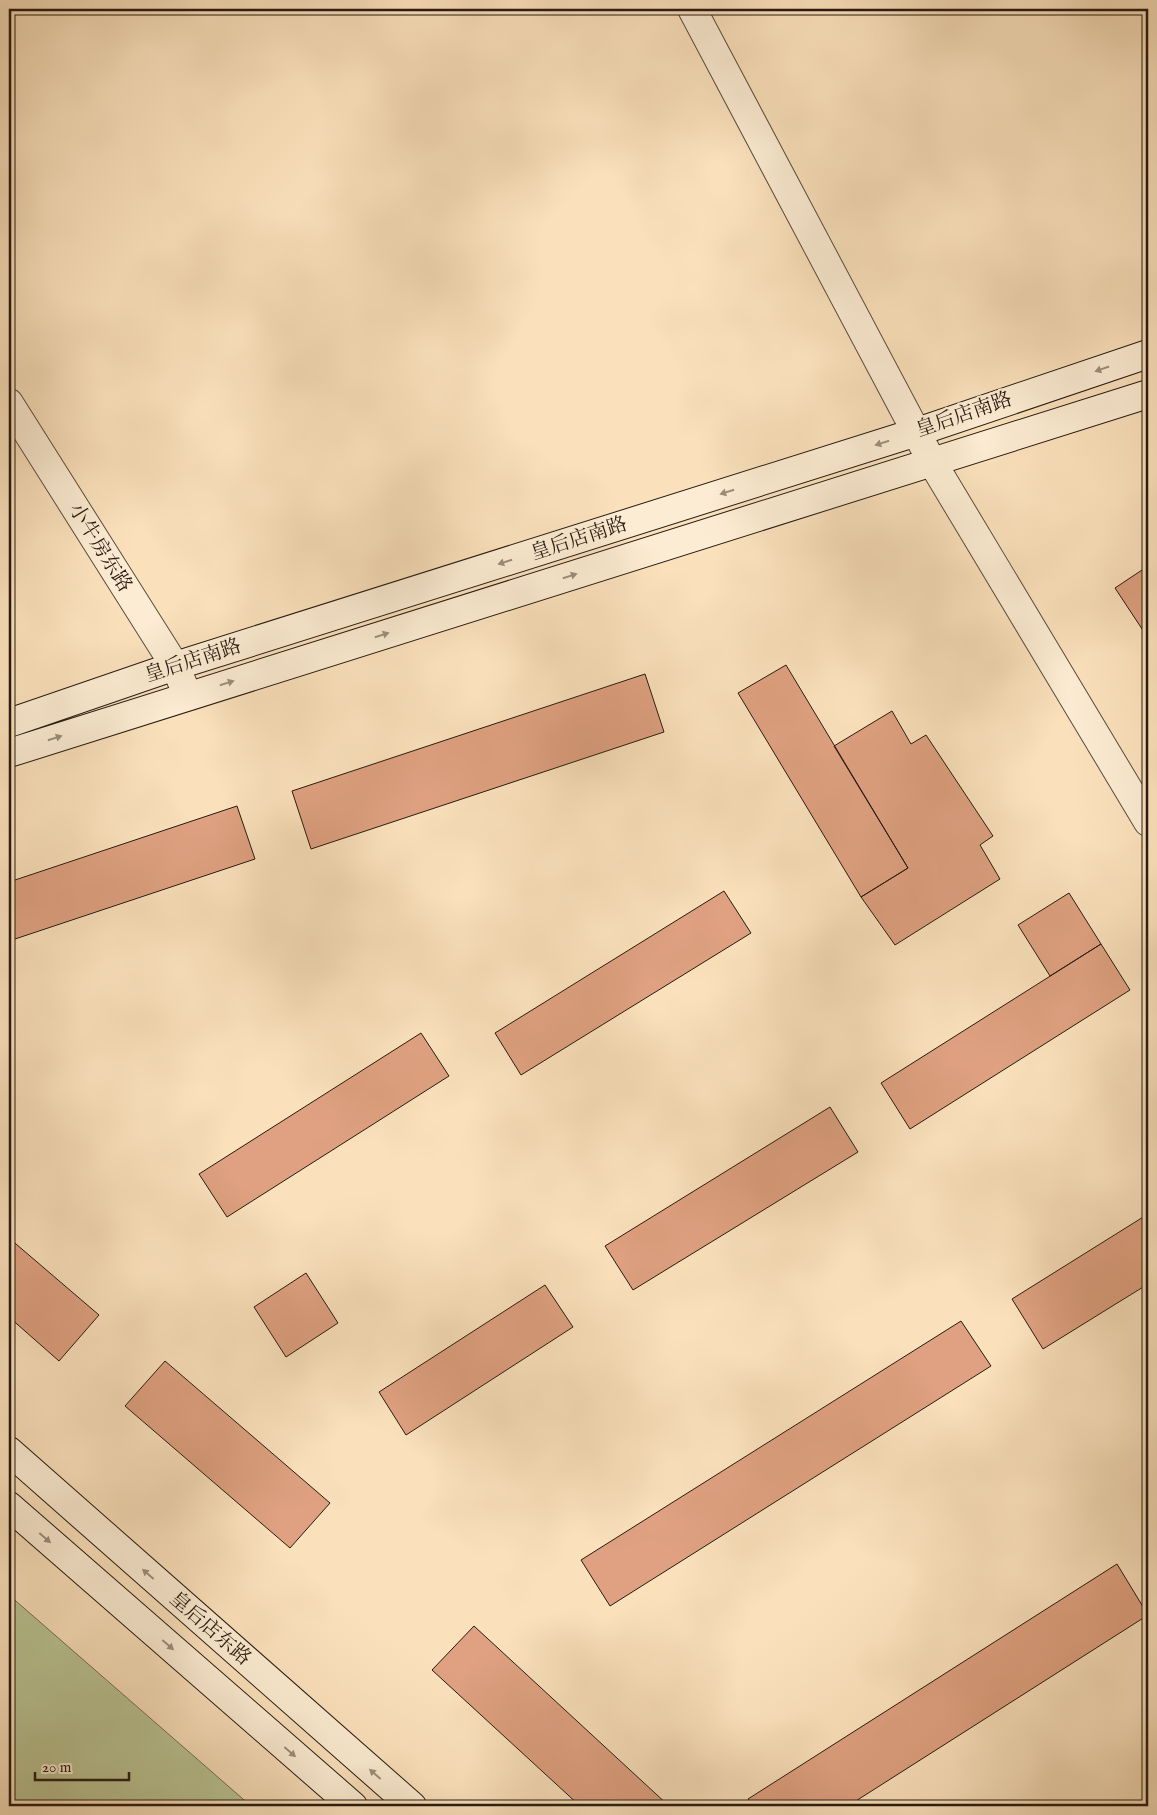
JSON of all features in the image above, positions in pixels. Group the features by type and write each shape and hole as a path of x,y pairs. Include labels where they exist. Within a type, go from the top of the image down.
{"street":[{"path":"692,9 932,462 1148,822"},
{"name":"皇后店南路","path":"9,723 175,666 917,432 1148,354"},
{"name":"皇后店南路","path":"9,753 1148,394"},
{"name":"小牛房东路","path":"9,403 175,666 188,696"},
{"name":"皇后店东路","path":"9,1451 412,1806"},
{"name":"皇后店东路","path":"9,1506 353,1806"}],"green space":[{"path":"9,1595 251,1806 9,1806"}],"building":[{"path":"1148,566 1148,638 1115,588"},
{"path":"786,665 908,868 861,897 738,693"},
{"path":"645,674 664,732 311,849 292,791"},
{"path":"892,711 911,744 926,735 993,836 980,845 1000,879 895,945 861,897 908,868 834,746"},
{"path":"237,806 255,859 9,941 9,882"},
{"path":"724,891 751,933 521,1075 495,1033"},
{"path":"1069,893 1101,944 1050,976 1018,925"},
{"path":"1101,944 1130,990 910,1129 881,1083"},
{"path":"421,1033 449,1076 227,1217 199,1174"},
{"path":"830,1107 858,1152 633,1290 605,1246"},
{"path":"1148,1214 1148,1284 1043,1349 1012,1299"},
{"path":"9,1238 99,1315 59,1361 9,1317"},
{"path":"306,1273 338,1323 286,1357 254,1307"},
{"path":"545,1285 573,1327 406,1435 379,1392"},
{"path":"961,1321 991,1366 610,1606 581,1560"},
{"path":"165,1361 330,1503 290,1548 125,1406"},
{"path":"1117,1564 1148,1615 848,1806 753,1806 748,1799"},
{"path":"474,1626 669,1806 580,1806 432,1670"}]}
